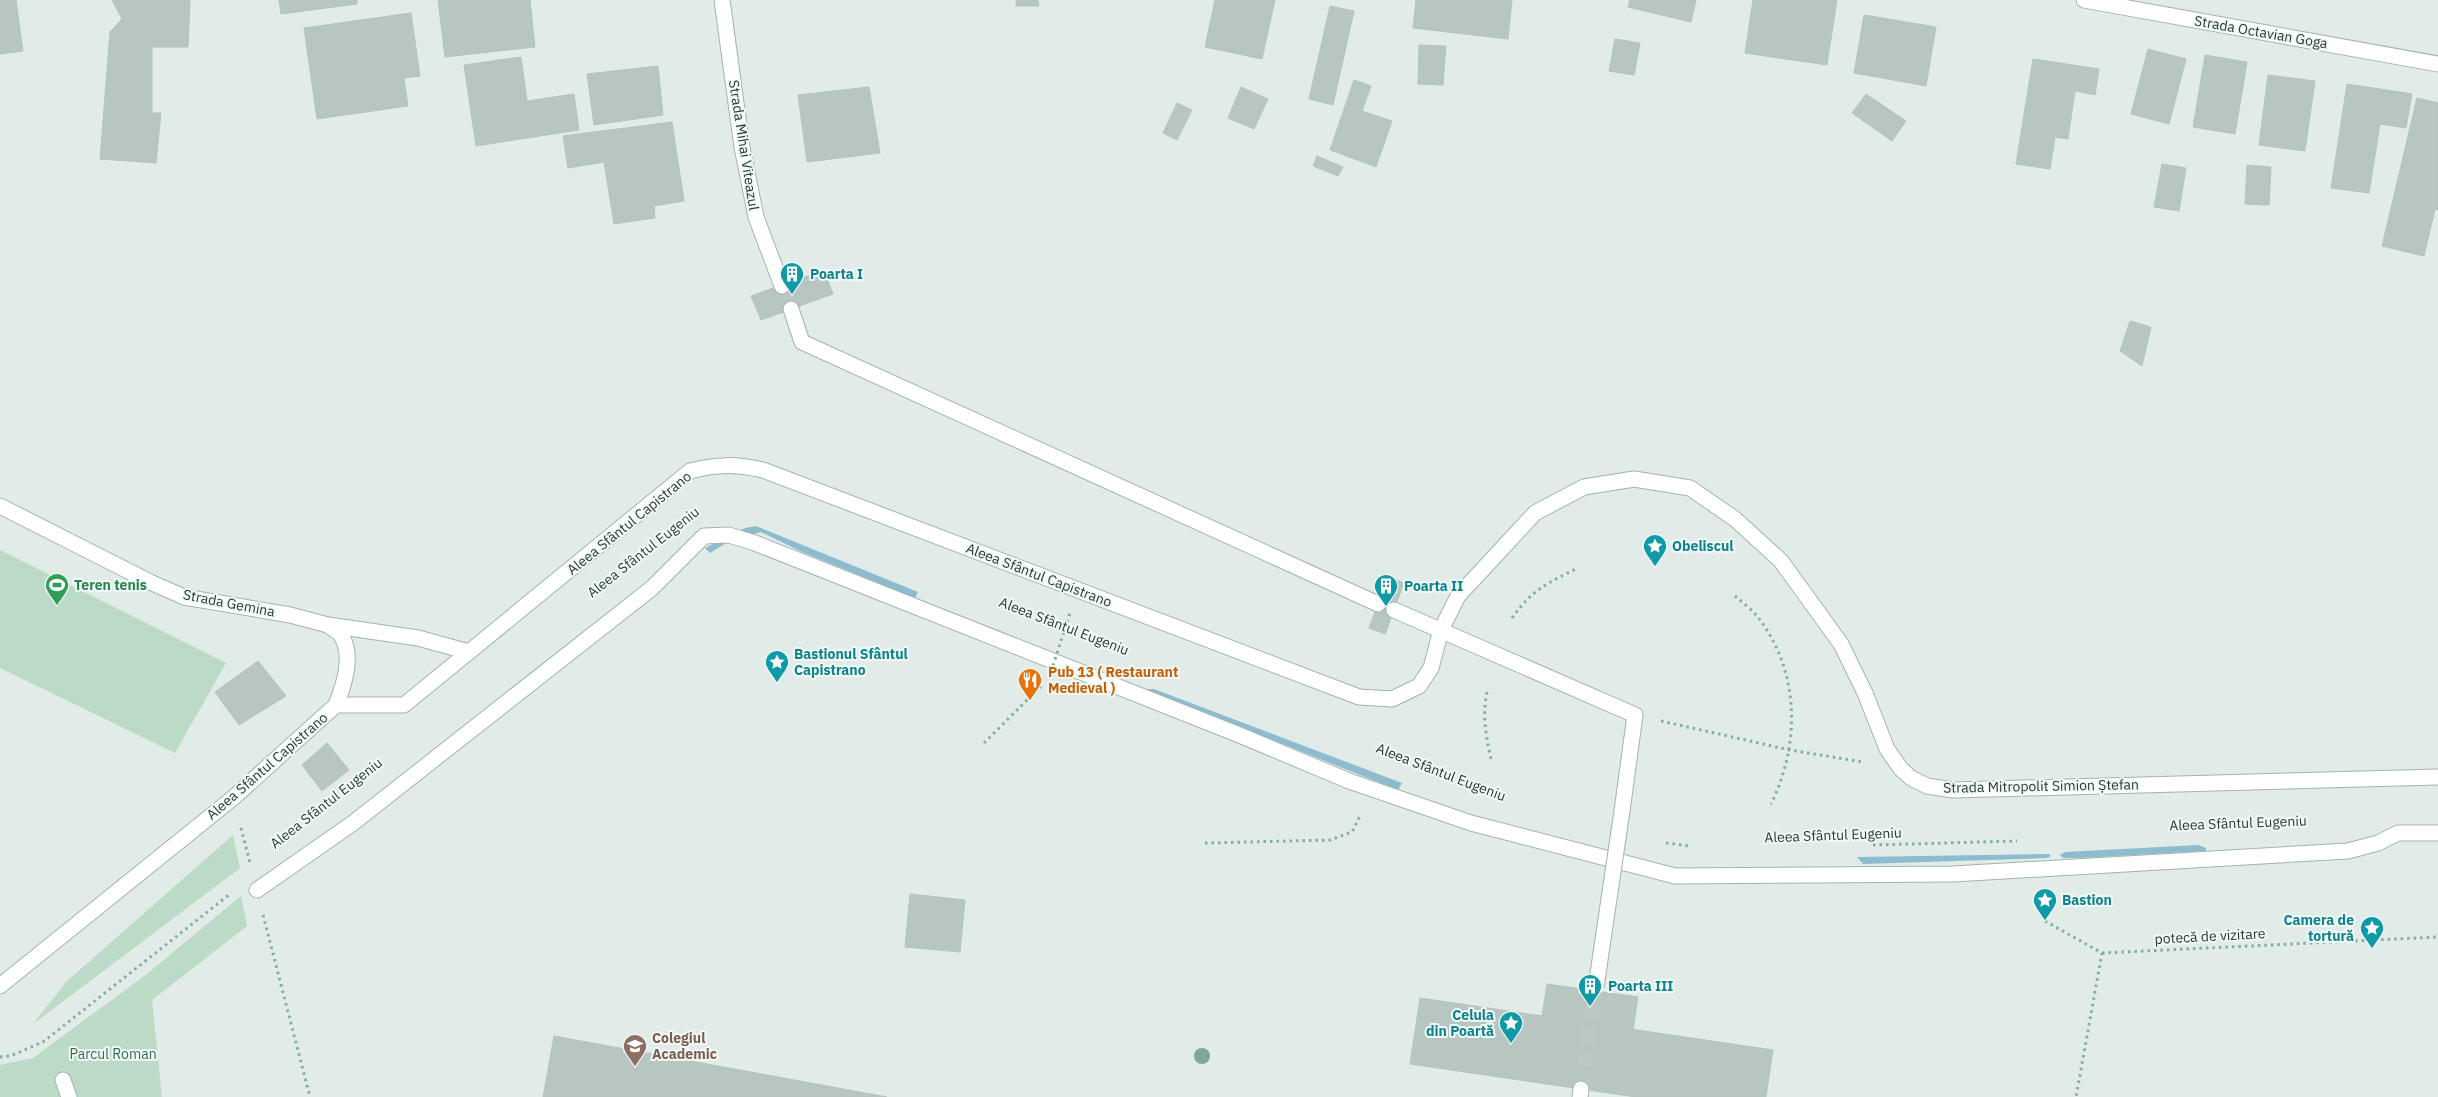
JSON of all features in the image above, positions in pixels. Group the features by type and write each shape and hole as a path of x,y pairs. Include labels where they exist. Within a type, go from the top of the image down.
{"street":[{"name":"Strada Mihai Viteazul","path":"722,0 742,147 756,217 782,286"},
{"name":"Strada Octavian Goga","path":"2084,0 2438,64"},
{"path":"791,310 802,342 1378,604"},
{"name":"Aleea Sfântul Capistrano","path":"0,986 233,798 336,705 404,705 690,471 717,464 739,465 763,470 1359,697 1392,698 1419,686 1431,668 1441,630"},
{"name":"Strada Mitropolit Simion Ștefan","path":"1441,630 1458,596 1535,513 1584,487 1634,479 1690,488 1735,519 1781,561 1841,644 1865,693 1887,749 1900,768 1911,778 1927,786 1953,790 2438,777"},
{"name":"Strada Gemina","path":"0,506 150,582 184,597 290,615 328,625 418,638 469,652"},
{"path":"255,883 353,823 652,588 704,536 729,535 755,542 1374,790 1471,823 1675,876 1953,874 2348,851 2378,843 2398,833 2438,833"},
{"path":"1394,610 1635,715 1595,989"},
{"path":"328,625 340,635 346,654 346,682 336,705"},
{"path":"63,1080 69,1097"}],"path":[{"path":"1512,618 1527,598 1552,580 1576,569"},
{"path":"1735,596 1759,618 1774,641 1787,674 1792,708 1790,750 1781,784 1771,804"},
{"path":"984,743 1049,678 1070,613"},
{"name":"Aleea Sfântul Eugeniu","path":"1056,635 1065,639"},
{"path":"1487,692 1484,703 1484,731 1491,759"},
{"path":"1635,715 1790,750 1900,768"},
{"path":"1205,843 1330,840 1352,832 1374,790"},
{"path":"240,824 310,1097"},
{"name":"Aleea Sfântul Eugeniu","path":"1871,845 2021,840"},
{"path":"1664,843 1692,846"},
{"path":"0,1057 10,1056 43,1042 255,883"},
{"path":"2045,921 2102,953 2076,1097"},
{"name":"potecă de vizitare","path":"2102,953 2438,937"}],"green space":[{"name":"Teren tenis","path":"0,550 226,663 175,753 0,668"},
{"path":"233,835 240,868 33,1024 66,982"},
{"name":"Parcul Roman","path":"241,896 247,926 152,1000 162,1097 0,1097 0,1065 33,1058 147,974"}],"water":[{"path":"756,526 918,592 915,598 802,552 761,532 729,541 710,553 705,548 745,528"},
{"path":"1144,689 1154,689 1402,783 1398,790"},
{"path":"2198,845 2206,848 2206,851 2081,858 2063,858 2060,855 2065,852"},
{"path":"2050,854 2050,857 2046,858 1863,864 1857,857"}],"building":[{"path":"0,0 16,0 23,51 0,54"},
{"path":"112,0 190,0 188,47 152,47 152,113 161,113 156,163 100,159 110,32 122,19"},
{"path":"279,0 357,0 357,4 281,14"},
{"path":"438,0 530,0 535,47 445,57"},
{"path":"1016,0 1038,0 1039,6 1016,6"},
{"path":"1215,0 1275,0 1262,59 1205,47"},
{"path":"1416,0 1512,0 1508,39 1413,28"},
{"path":"1630,0 1696,0 1691,22 1628,7"},
{"path":"1753,0 1837,0 1827,65 1745,53"},
{"path":"1330,6 1354,11 1333,105 1309,99"},
{"path":"411,13 420,76 404,78 408,106 317,119 304,28"},
{"path":"1864,15 1936,27 1926,86 1854,73"},
{"path":"1615,39 1640,43 1634,75 1609,71"},
{"path":"1419,45 1446,46 1443,85 1418,84"},
{"path":"2148,49 2186,59 2169,124 2131,114"},
{"path":"2205,55 2247,62 2235,134 2193,127"},
{"path":"521,57 527,101 574,94 579,130 476,146 464,65"},
{"path":"2033,59 2099,69 2095,95 2075,91 2068,139 2055,137 2050,169 2016,164"},
{"path":"658,66 663,115 594,125 587,74"},
{"path":"2268,75 2315,81 2305,151 2259,145"},
{"path":"1354,80 1371,86 1362,111 1392,121 1376,167 1330,150"},
{"path":"2347,84 2412,94 2406,128 2380,124 2369,193 2331,188"},
{"path":"869,87 880,153 807,162 798,95"},
{"path":"1241,87 1268,99 1254,129 1228,118"},
{"path":"1866,94 1906,121 1892,141 1852,113"},
{"path":"2417,98 2438,103 2438,210 2435,209 2424,256 2382,246"},
{"path":"1177,103 1192,110 1177,140 1163,133"},
{"path":"672,122 684,201 654,206 655,218 614,224 604,162 568,168 563,136"},
{"path":"1317,156 1343,167 1338,176 1313,166"},
{"path":"2162,164 2186,168 2179,211 2154,207"},
{"path":"2247,165 2271,167 2269,205 2245,204"},
{"name":"Poarta I","path":"824,270 833,294 761,320 751,296"},
{"path":"2130,321 2151,327 2142,366 2120,351"},
{"name":"Poarta II","path":"1388,577 1404,583 1385,634 1369,628"},
{"path":"258,661 286,696 239,725 215,692"},
{"path":"327,743 349,770 322,791 302,765"},
{"path":"910,894 965,900 960,952 905,947"},
{"name":"Poarta III","path":"1547,984 1638,997 1633,1030 1542,1016"},
{"path":"1420,998 1773,1050 1766,1097 1636,1097 1410,1064"},
{"name":"Colegiul Academic","path":"554,1036 887,1097 543,1097"}],"tunnel":[{"path":"782,286 791,309"},
{"path":"1581,1089 1595,991"}],"place":[{"name":"Poarta I","path":"792,295"},
{"name":"Obeliscul","path":"1655,567"},
{"name":"Teren tenis","path":"57,606"},
{"name":"Poarta II","path":"1386,607"},
{"name":"Bastionul Sfântul Capistrano","path":"777,683"},
{"name":"Pub 13 ( Restaurant Medieval )","path":"1030,701"},
{"name":"Bastion","path":"2045,921"},
{"name":"Camera de tortură","path":"2372,949"},
{"name":"Poarta III","path":"1590,1007"},
{"name":"Celula din Poartă","path":"1511,1044"},
{"name":"Colegiul Academic","path":"635,1067"}]}
